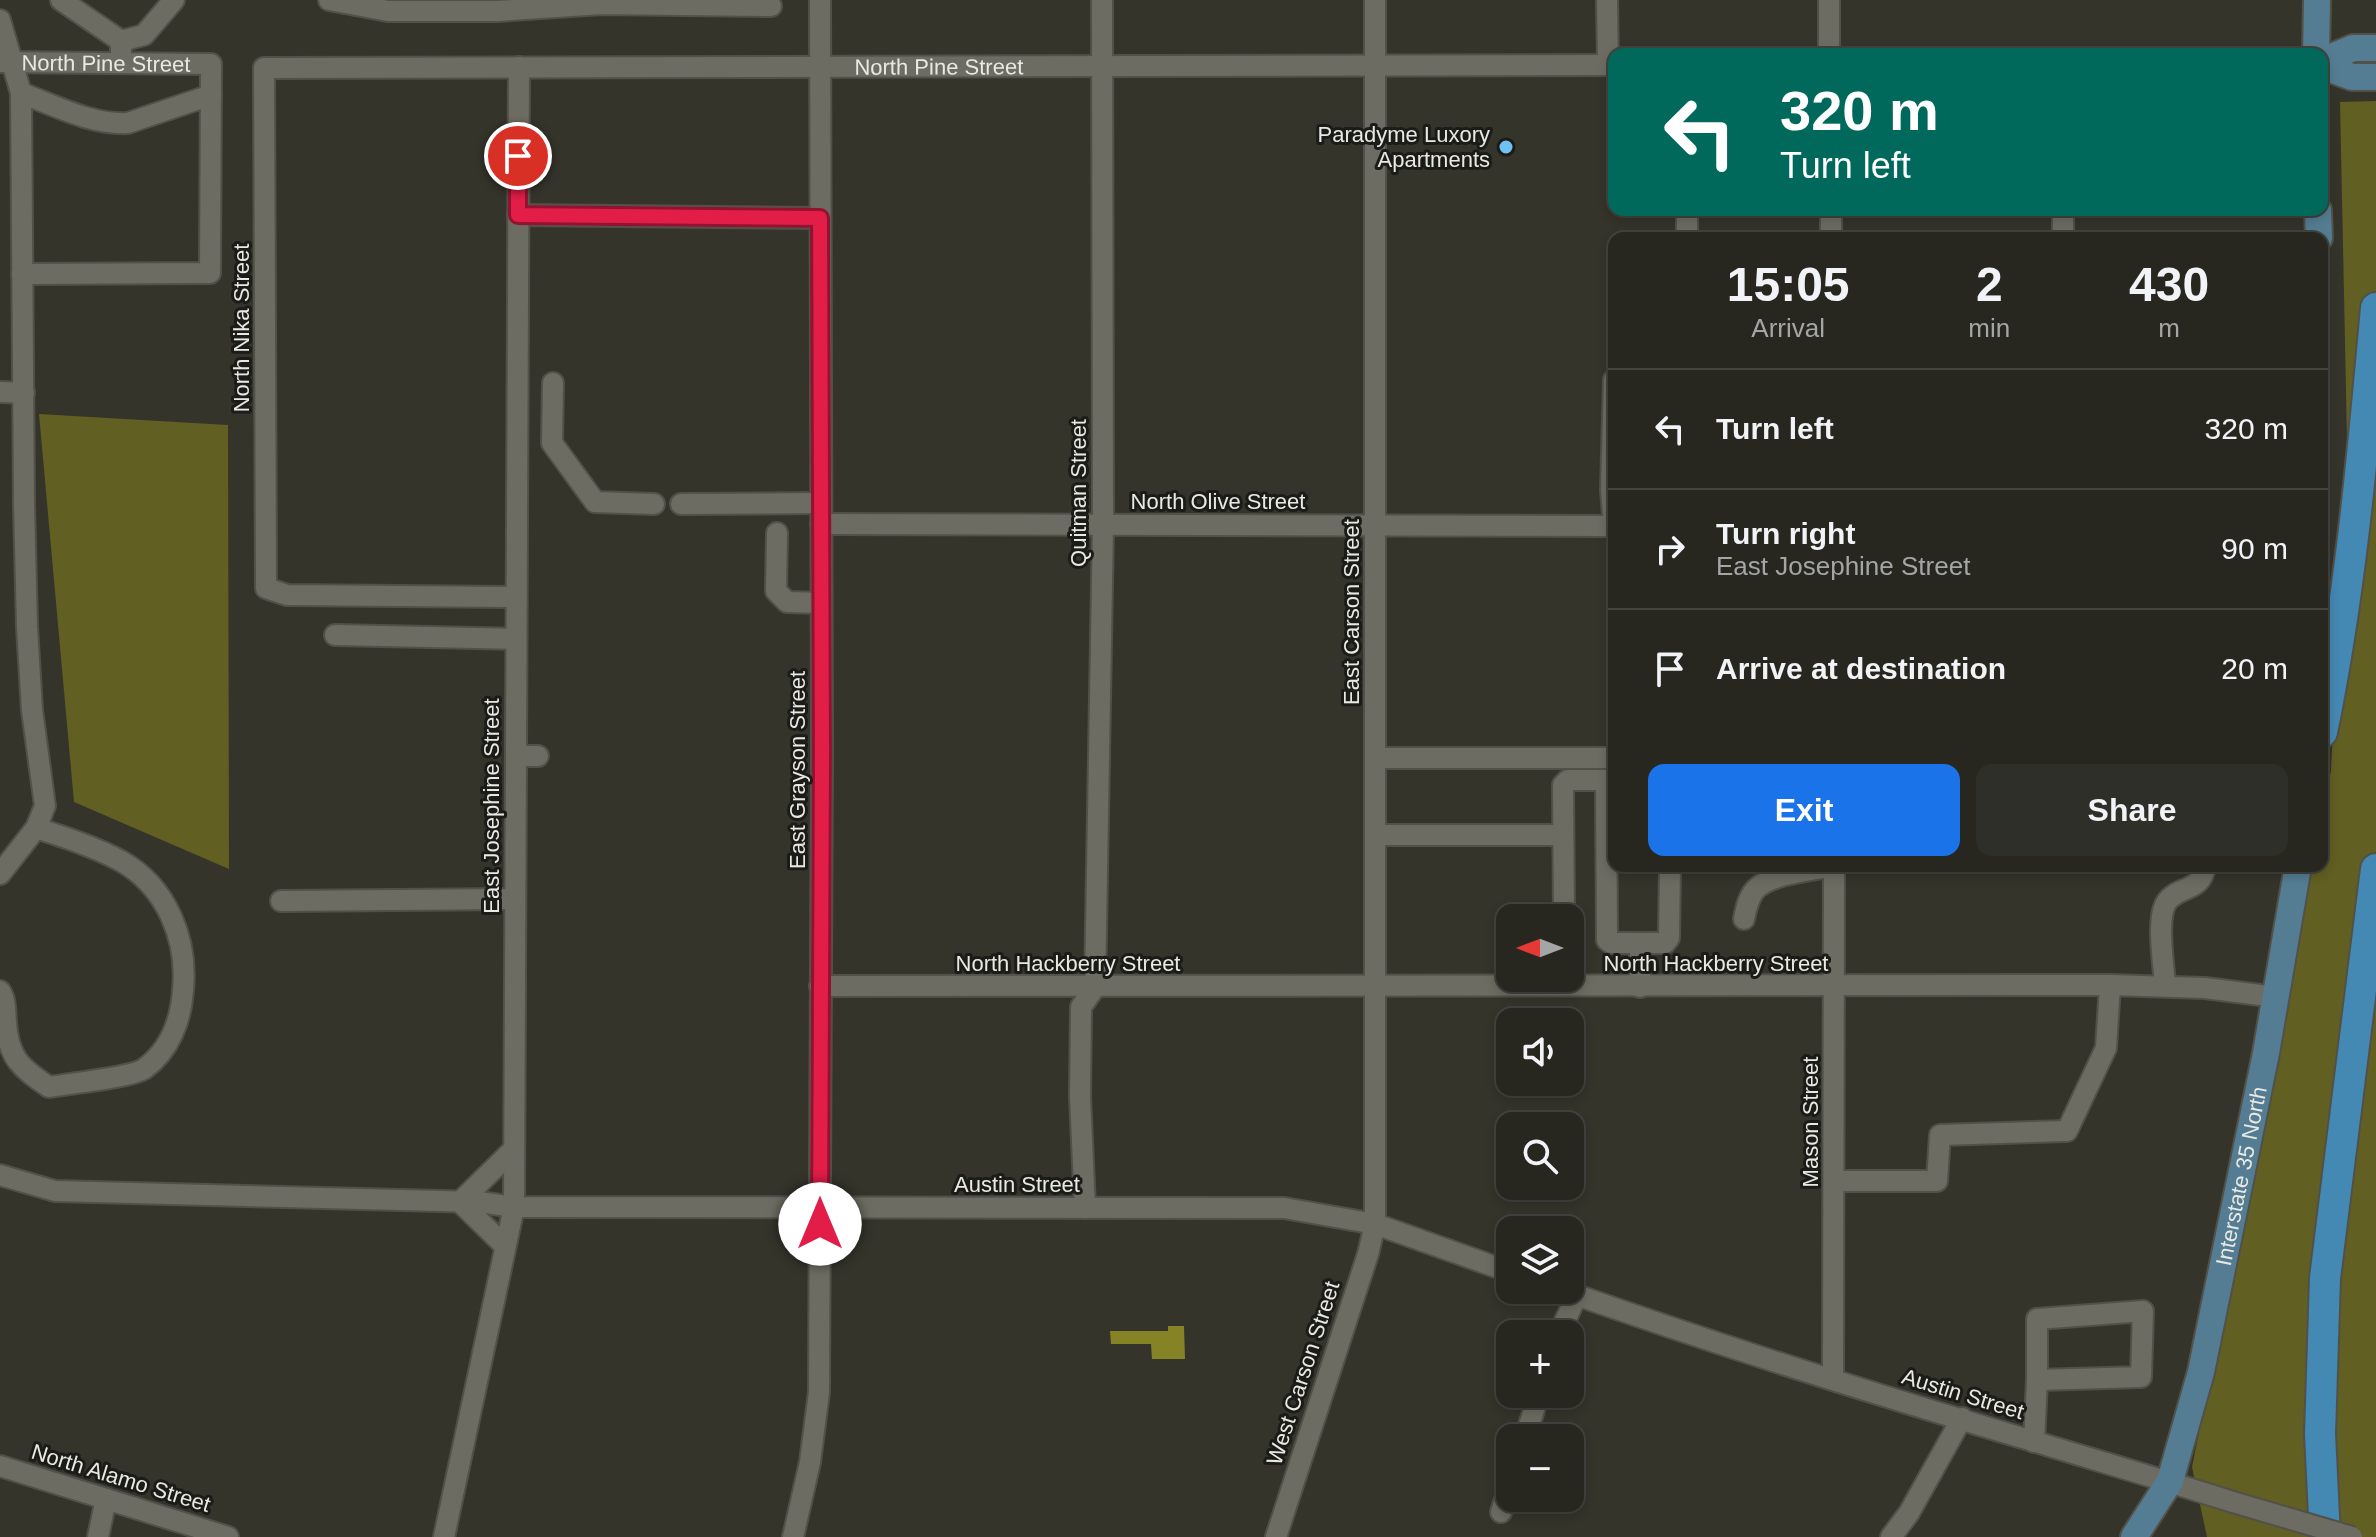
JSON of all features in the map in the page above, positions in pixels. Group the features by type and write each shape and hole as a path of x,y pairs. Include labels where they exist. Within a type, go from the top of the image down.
{"highway":[{"path":"2328,702 2349,565 2376,308"},
{"path":"2325,1537 2320,1434 2325,1278 2376,869"}],"main road":[{"path":"2316,48 2317,0"},
{"path":"2328,61 2364,48"},
{"path":"2328,65 2364,77"},
{"name":"Interstate 35 North","path":"2134,1537 2170,1481 2201,1372 2237,1205 2297,872"}],"street":[{"path":"61,0 121,41 144,35 174,0"},
{"path":"329,0 388,11 498,11 601,4 771,6"},
{"name":"East Grayson Street","path":"793,1537 810,1462 819,1392 820,0"},
{"name":"Quitman Street","path":"1095,987 1103,524 1102,0"},
{"name":"East Carson Street","path":"1375,0 1375,1224"},
{"path":"1607,0 1610,48"},
{"path":"1829,0 1829,48"},
{"path":"0,20 6,62 21,93 27,627 32,710 45,806 36,828 0,874"},
{"path":"121,41 121,63"},
{"name":"North Pine Street","path":"6,62 211,64 211,95"},
{"name":"North Pine Street","path":"264,68 1608,65"},
{"name":"East Josephine Street","path":"444,1537 514,1207 519,67"},
{"name":"North Nika Street","path":"264,68 266,588 287,595 516,597"},
{"path":"21,93 97,121 116,123 128,123 211,95 210,273 22,274"},
{"path":"518,215 820,218"},
{"path":"553,383 552,443 595,502 654,504"},
{"path":"0,392 24,393"},
{"path":"517,410 553,411"},
{"path":"681,504 821,503"},
{"name":"North Olive Street","path":"821,524 1608,526"},
{"path":"777,533 776,591 787,602 821,603"},
{"path":"335,635 516,639"},
{"path":"516,756 538,756"},
{"path":"1375,758 1608,758"},
{"path":"1564,904 1563,785 1568,780 1608,780"},
{"path":"2,994 7,1038 21,1068 49,1087 142,1071 166,1047 182,1011 185,966 177,926 154,887 122,861 36,828"},
{"path":"1375,835 1563,835"},
{"path":"1608,872 1607,940 1611,943 1665,943 1669,938 1670,872"},
{"path":"1744,919 1749,900 1761,884 1803,872"},
{"name":"Mason Street","path":"1833,1379 1834,872"},
{"path":"2165,986 2164,907 2170,897 2199,882 2204,872"},
{"path":"281,901 515,899"},
{"path":"1640,943 1640,987"},
{"name":"North Hackberry Street","path":"820,986 1496,983"},
{"name":"North Hackberry Street","path":"1584,983 1640,987 2165,986 2276,997"},
{"path":"1834,1181 1937,1181 1940,1135 2067,1131 2106,1048 2110,985"},
{"path":"1085,1208 1080,1096 1081,1007 1095,987"},
{"path":"505,1246 460,1202 514,1149"},
{"name":"Austin Street","path":"0,1175 55,1191 460,1202 514,1207 1284,1208 1375,1224 1496,1267"},
{"name":"West Carson Street","path":"1276,1537 1375,1224"},
{"name":"Austin Street","path":"1584,1298 2034,1442 2352,1537"},
{"path":"2034,1442 2037,1319 2143,1311 2141,1377 2037,1380"},
{"path":"1891,1537 1909,1513 1962,1418"},
{"name":"North Alamo Street","path":"0,1466 228,1537"},
{"path":"98,1537 106,1499"}],"shaded area":[{"path":"2376,101 2376,1537 2207,1537 2192,1467 2311,872 2328,872 2328,785 2347,440 2340,102"},
{"path":"39,414 228,425 229,869 74,802"},
{"path":"1168,1326 1184,1326 1185,1359 1152,1359 1151,1344 1111,1344 1110,1331 1168,1331"}],"place":[{"name":"Paradyme Luxory Apartments","path":"1506,147"}],"route":[{"path":"518,156 518,215 820,218 820,1224"}]}
